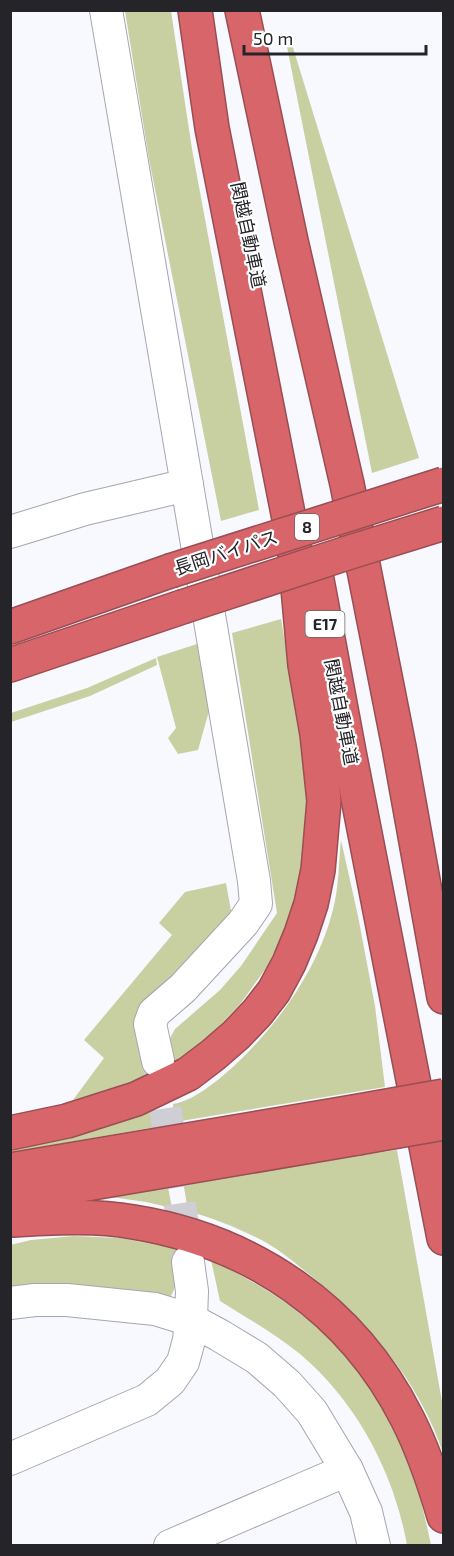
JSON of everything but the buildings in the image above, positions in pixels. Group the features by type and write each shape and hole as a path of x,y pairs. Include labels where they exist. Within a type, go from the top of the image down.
{"highway":[{"path":"10,1133 67,1121 136,1099 188,1074 213,1055 257,1013 274,991 301,934 311,904 318,870 324,801 317,734 305,665 294,544 212,128 195,10"},
{"name":"関越自動車道","path":"200,10 253,254 298,478 444,1238"},
{"path":"242,10 291,241 347,484 399,747 444,997"},
{"name":"長岡バイパス","path":"10,627 170,571 444,484"},
{"name":"長岡バイパス","path":"10,665 444,523"},
{"path":"399,747 444,920"},
{"path":"10,1198 356,1125 444,1095"},
{"path":"10,1170 356,1125 444,1123"},
{"path":"10,1220 92,1217 171,1230 247,1257 281,1276 341,1325 387,1384 423,1452 444,1516"}],"street":[{"path":"106,10 254,881 255,904 243,923 183,988 154,1013 150,1024 158,1061"},
{"path":"10,532 85,509 187,485"},
{"path":"10,1459 147,1400 170,1381 183,1362 189,1340 192,1290 188,1262"},
{"path":"10,1303 67,1300 155,1309 191,1320 256,1358 287,1384 312,1412 347,1470 366,1512 374,1545"},
{"path":"170,1545 347,1470"}],"green space":[{"path":"125,11 171,11 192,149 259,510 221,521 149,159"},
{"path":"291,41 419,458 372,473 286,42"},
{"path":"281,619 303,747 307,794 306,840 301,884 286,929 266,968 241,1003 210,1036 175,1062 170,1038 175,1029 220,990 241,966 277,913 232,633"},
{"path":"200,643 211,704 198,750 178,754 168,738 176,728 157,657"},
{"path":"156,658 157,665 90,696 11,722 11,713 87,688"},
{"path":"341,840 375,1006 385,1087 175,1122 173,1104 189,1099 213,1083 251,1049 284,1010 311,966 330,919 337,888"},
{"path":"226,883 232,916 138,1025 148,1076 121,1087 73,1100 104,1058 84,1040 172,935 159,923 185,892"},
{"path":"153,1109 156,1127 11,1152 20,1145 118,1123"},
{"path":"397,1150 443,1407 443,1453 421,1402 406,1378 352,1312 288,1257 271,1246 256,1237 188,1211 183,1181"},
{"path":"167,1182 172,1208 90,1194"},
{"path":"74,1236 120,1238 178,1249 182,1273 171,1296 161,1299 11,1288 10,1245 31,1240"},
{"path":"211,1260 257,1284 297,1311 333,1343 367,1382 389,1413 407,1453 431,1545 407,1545 393,1492 382,1466 370,1440 339,1394 300,1354 220,1301"}],"tunnel":[{"path":"158,1061 188,1258"}]}
